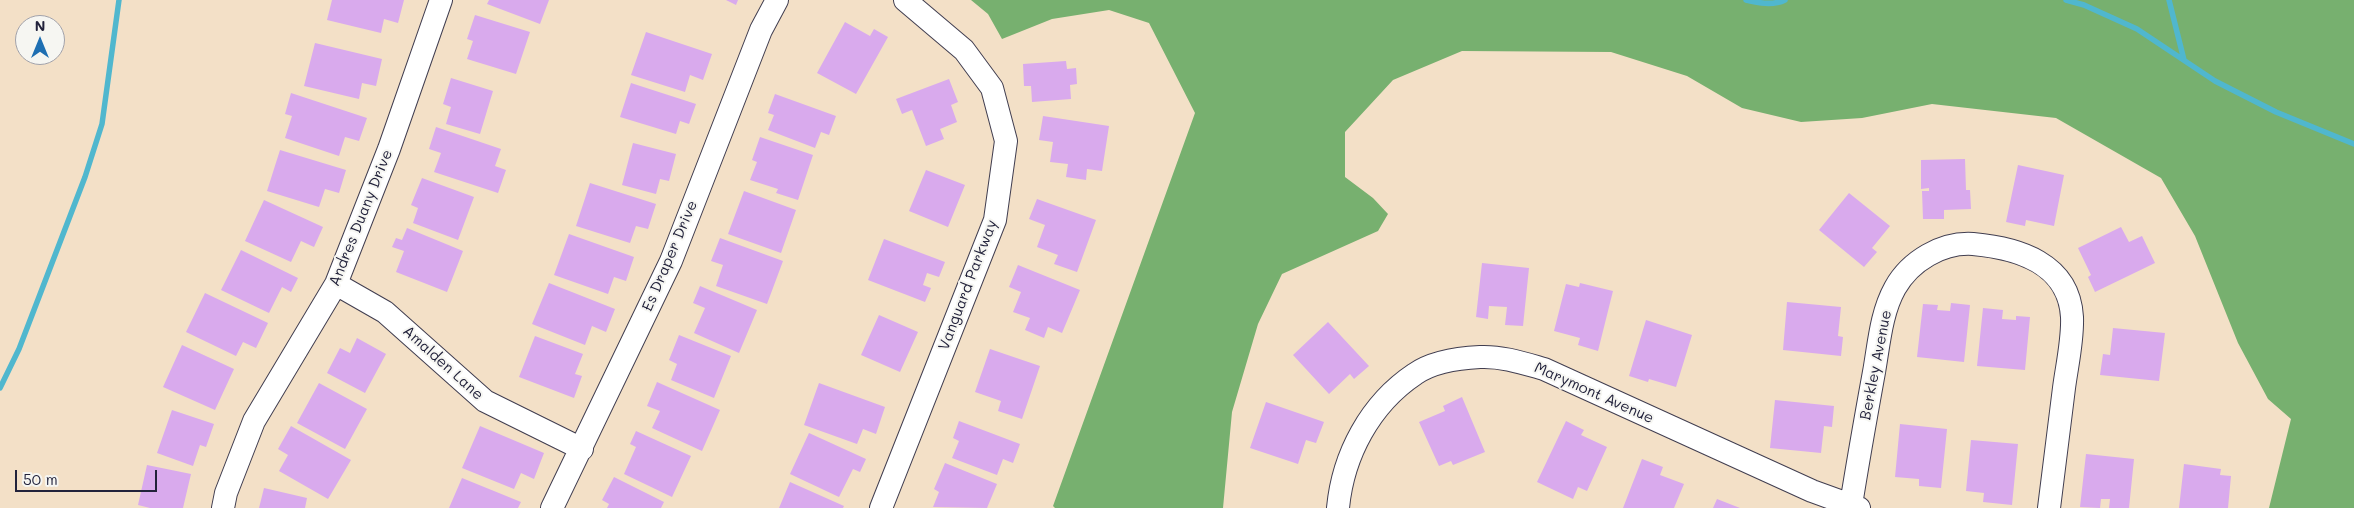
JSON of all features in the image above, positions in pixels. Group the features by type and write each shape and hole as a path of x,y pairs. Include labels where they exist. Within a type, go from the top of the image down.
{"street":[{"name":"Andres Duany Drive","path":"223,508 226,493 254,421 336,284 389,149 441,0"},
{"name":"Es Draper Drive","path":"552,508 671,261 757,39 777,0"},
{"name":"Vanguard Parkway","path":"881,508 995,220 1006,141 992,88 964,50 909,1"},
{"name":"Berkley Avenue","path":"1855,507 1883,320 1894,288 1911,267 1933,252 1966,244 2013,250 2038,260 2054,274 2064,288 2070,304 2072,318 2068,359 2049,508"},
{"name":"Amalden Lane","path":"336,284 385,312 485,401 582,449"},
{"name":"Marymont Avenue","path":"1338,508 1341,481 1349,456 1359,436 1377,410 1416,373 1436,364 1481,357 1518,361 1544,369 1812,491 1855,507"}],"green space":[{"path":"971,0 2354,0 2354,508 2269,508 2291,419 2268,399 2238,343 2195,236 2161,178 2056,118 1932,104 1862,118 1801,122 1742,108 1687,76 1611,52 1462,51 1393,80 1345,132 1345,177 1373,198 1388,214 1378,231 1282,274 1258,324 1232,412 1223,508 1055,508 1053,506 1195,113 1149,23 1109,10 1052,19 1002,39 988,14"}],"building":[{"path":"332,0 404,0 398,23 384,19 381,33 327,20"},
{"path":"489,0 549,0 540,24 487,4"},
{"path":"726,0 738,0 736,5"},
{"path":"475,15 530,32 516,74 467,59 473,41 467,39"},
{"path":"845,22 870,36 874,29 888,37 856,94 817,73"},
{"path":"646,32 712,54 703,80 690,75 685,92 631,75"},
{"path":"315,43 382,59 376,86 362,83 359,99 304,86"},
{"path":"1066,61 1067,69 1076,68 1077,84 1070,85 1071,99 1032,102 1031,86 1024,86 1023,64"},
{"path":"451,78 493,91 480,134 446,124 451,107 443,104"},
{"path":"949,79 958,102 951,105 957,122 940,129 944,139 926,146 912,110 902,114 896,99"},
{"path":"631,83 696,104 689,124 680,121 676,134 620,117"},
{"path":"291,93 367,118 359,141 345,137 339,156 285,138 292,116 285,114"},
{"path":"775,94 836,116 829,135 821,132 815,148 768,130 774,115 768,113"},
{"path":"1043,116 1109,126 1102,171 1087,169 1086,180 1066,177 1068,164 1050,162 1053,142 1039,140"},
{"path":"436,127 501,149 495,166 506,170 498,193 434,172 441,153 429,149"},
{"path":"760,137 813,155 798,200 776,193 778,189 750,180 757,162 752,160"},
{"path":"633,143 676,154 669,181 660,179 656,194 622,185"},
{"path":"280,150 346,170 339,193 325,189 319,207 267,191"},
{"path":"1965,159 1966,190 1970,190 1971,209 1944,210 1944,219 1923,219 1922,191 1929,191 1929,188 1921,189 1921,160"},
{"path":"2018,165 2064,175 2054,226 2026,220 2025,226 2006,222"},
{"path":"926,170 965,185 948,227 909,211"},
{"path":"422,178 474,197 458,240 413,223 418,208 411,205"},
{"path":"590,183 656,204 648,229 636,226 630,243 576,226"},
{"path":"744,191 796,210 781,253 728,234"},
{"path":"1849,193 1890,226 1872,248 1877,252 1864,267 1819,230"},
{"path":"1037,199 1096,220 1077,272 1054,264 1058,255 1037,247 1045,225 1029,219"},
{"path":"264,200 323,227 314,247 301,241 291,262 245,241"},
{"path":"2121,227 2129,242 2142,236 2155,263 2095,292 2088,277 2091,275 2078,248"},
{"path":"407,228 463,251 447,292 396,272 404,251 392,247 396,238 402,240"},
{"path":"569,234 634,257 626,281 614,277 608,294 554,275"},
{"path":"720,238 783,261 767,304 716,286 723,265 711,261"},
{"path":"884,239 945,262 939,277 927,273 923,285 931,288 925,302 868,280"},
{"path":"241,250 298,278 291,292 282,287 269,313 221,290"},
{"path":"1482,263 1529,268 1523,326 1505,325 1507,307 1489,306 1488,319 1476,317"},
{"path":"1018,265 1080,290 1062,333 1048,327 1044,338 1025,330 1030,318 1013,312 1021,292 1009,287"},
{"path":"549,283 615,309 606,332 592,326 585,345 532,324"},
{"path":"1580,283 1613,291 1598,351 1578,345 1580,338 1554,331 1566,284 1579,287"},
{"path":"700,286 757,310 739,353 694,333 705,308 693,303"},
{"path":"205,293 268,323 256,348 243,342 236,356 186,332"},
{"path":"1787,302 1841,307 1838,336 1843,337 1841,356 1783,350"},
{"path":"1951,303 1970,305 1964,362 1917,357 1923,304 1938,305 1937,310 1950,311"},
{"path":"1983,308 2003,310 2002,319 2016,320 2016,316 2030,317 2025,370 1977,366"},
{"path":"879,315 918,332 900,372 861,355"},
{"path":"1646,320 1692,335 1676,387 1649,379 1648,382 1629,376"},
{"path":"1328,322 1369,366 1354,379 1350,374 1329,394 1293,355"},
{"path":"2113,328 2165,333 2159,381 2100,375 2103,354 2110,355"},
{"path":"679,335 731,356 714,398 671,380 677,364 669,360"},
{"path":"535,336 583,354 575,374 582,376 574,398 519,377"},
{"path":"357,338 386,354 365,393 327,373 340,348 350,353"},
{"path":"182,345 234,369 215,410 163,387"},
{"path":"990,349 1040,366 1022,419 998,411 1001,401 975,392"},
{"path":"657,382 720,410 702,451 652,428 660,411 647,406"},
{"path":"319,383 367,409 345,449 297,423"},
{"path":"819,383 885,407 876,434 863,429 857,444 804,425"},
{"path":"1462,397 1485,452 1453,465 1451,461 1439,466 1419,422 1445,411 1443,406"},
{"path":"1775,400 1834,406 1832,427 1824,426 1821,453 1770,448"},
{"path":"1266,402 1324,422 1316,443 1306,440 1298,464 1250,448"},
{"path":"172,410 214,424 206,447 200,445 193,466 157,453"},
{"path":"959,421 1020,444 1013,463 1003,459 997,475 952,458 959,441 953,438"},
{"path":"1566,421 1584,430 1581,435 1607,447 1587,491 1578,487 1573,499 1537,482"},
{"path":"1900,424 1947,429 1941,488 1919,486 1919,479 1895,477"},
{"path":"291,426 351,460 328,499 279,471 288,455 278,449"},
{"path":"480,426 544,453 534,479 521,473 514,489 462,468"},
{"path":"636,431 691,456 672,497 624,474 636,447 630,444"},
{"path":"809,433 866,459 860,472 853,469 839,497 790,474"},
{"path":"1971,440 2018,444 2012,505 1983,502 1984,493 1966,491"},
{"path":"2086,454 2134,459 2129,508 2109,508 2110,499 2101,499 2100,508 2080,507"},
{"path":"1642,459 1663,467 1660,475 1684,484 1674,508 1623,508"},
{"path":"945,463 997,484 987,508 933,507 939,492 934,489"},
{"path":"2184,464 2221,469 2220,475 2231,476 2228,508 2179,508"},
{"path":"147,465 191,474 183,508 150,508 138,505"},
{"path":"614,477 664,502 661,508 607,508 609,504 602,500"},
{"path":"462,478 521,502 518,508 449,508"},
{"path":"790,482 844,506 843,508 779,508"},
{"path":"264,488 307,498 305,508 259,508"},
{"path":"1717,499 1740,508 1713,508"}],"waterway":[{"path":"0,388 19,349 85,177 102,124 119,0"},
{"path":"1746,0 1760,3 1785,0"},
{"path":"2066,0 2084,5 2137,29 2215,81 2276,112 2354,144"},
{"path":"2169,0 2184,60"}]}
